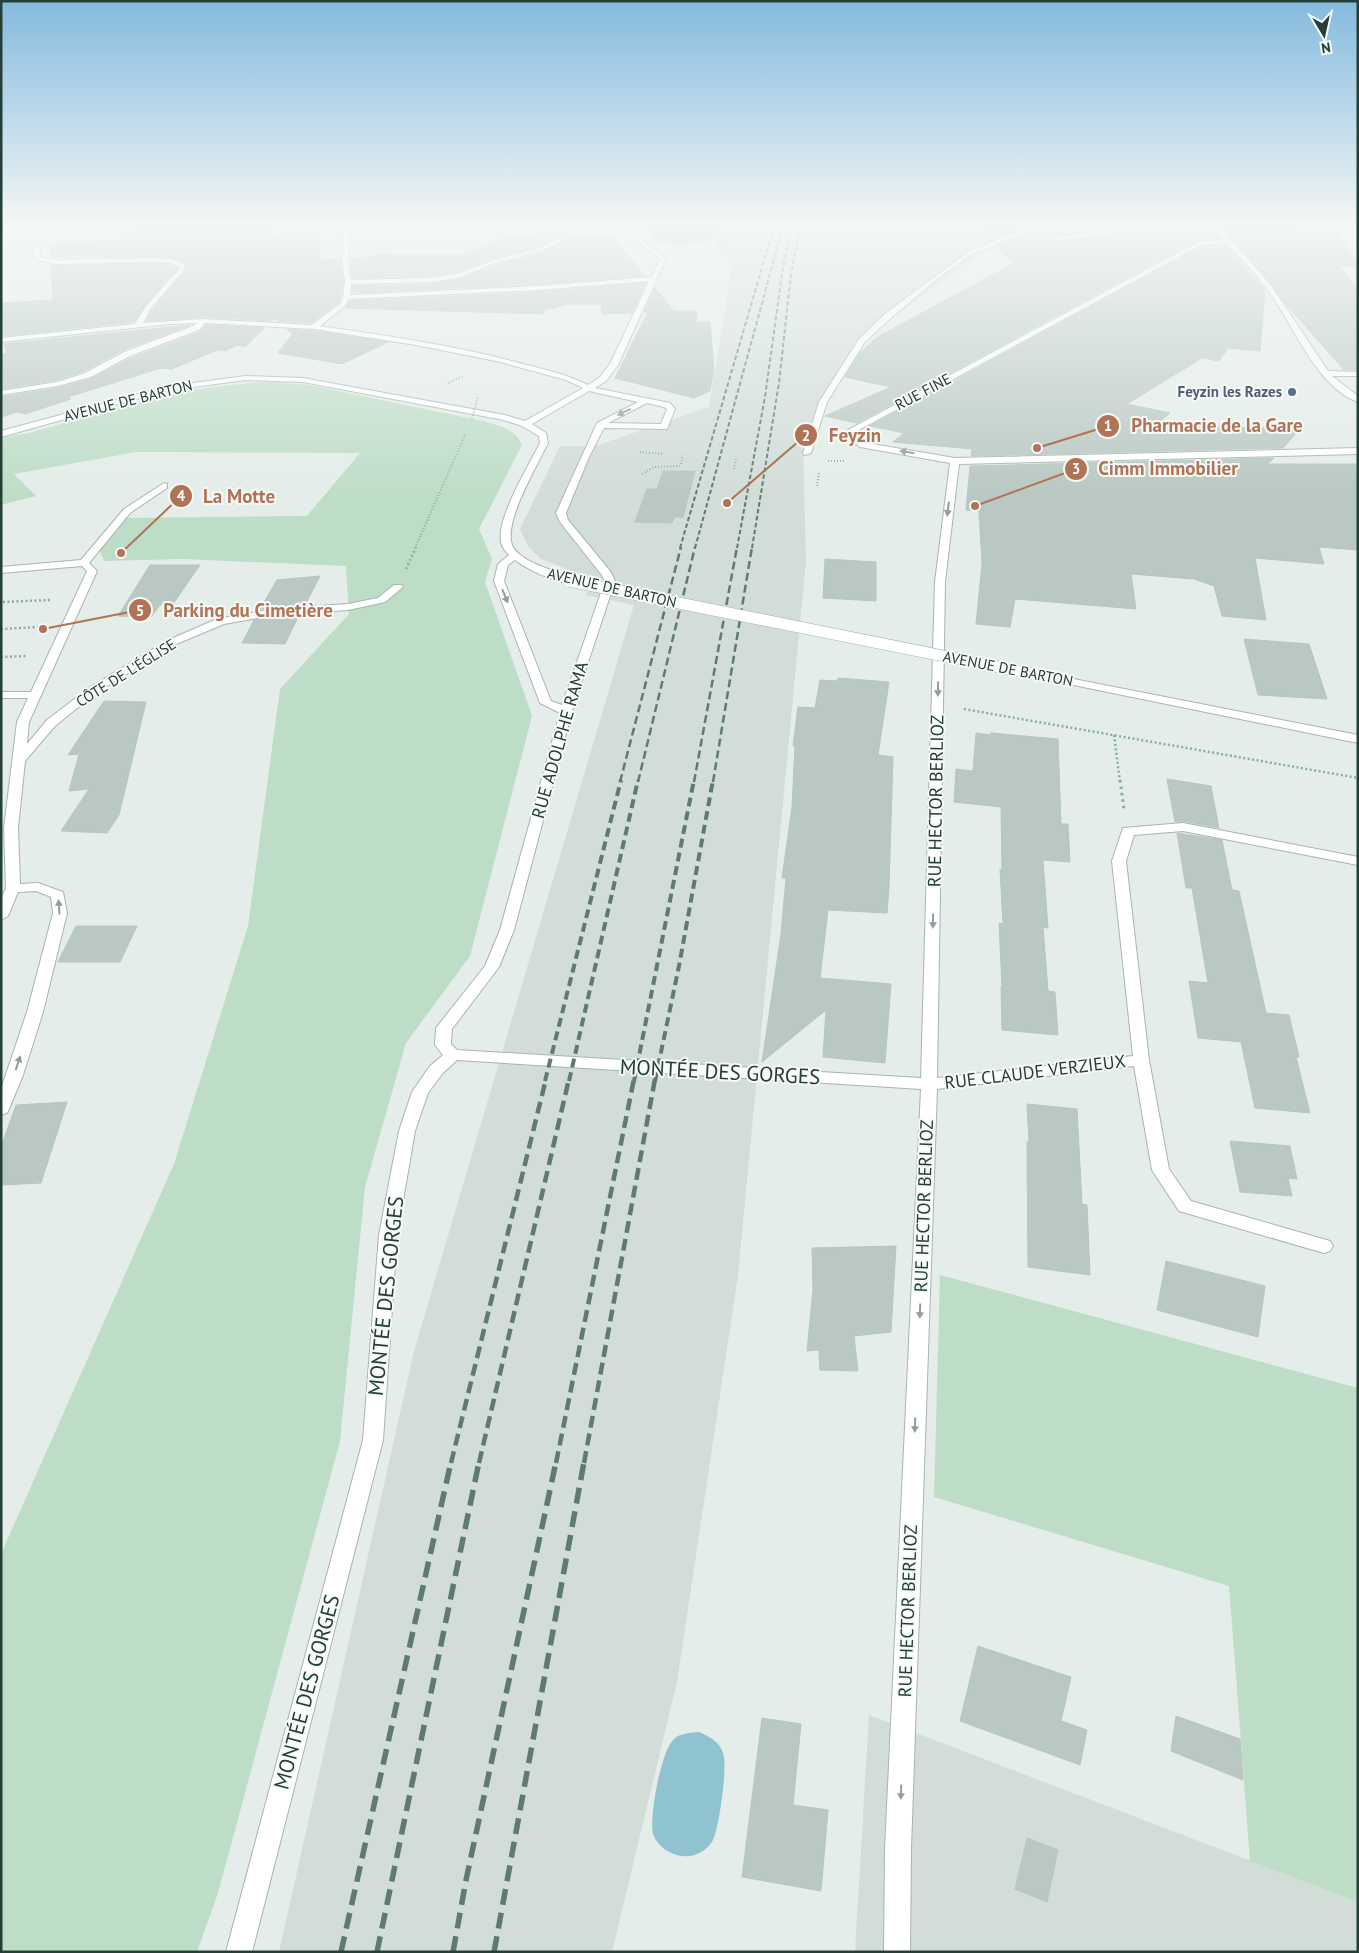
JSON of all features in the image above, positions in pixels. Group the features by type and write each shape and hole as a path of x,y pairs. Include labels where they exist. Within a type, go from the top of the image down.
{"street":[{"path":"138,325 144,314"},
{"path":"314,327 331,314"},
{"path":"526,424 601,381 614,365 638,314"},
{"path":"807,453 823,402 862,341 890,314"},
{"name":"RUE FINE","path":"955,461 863,445 854,438 852,430 1068,314"},
{"path":"1287,314 1314,359 1338,386 1358,400"},
{"path":"1,393 58,384 88,375 127,354 196,328 203,321"},
{"path":"1,340 138,325 203,321 314,327 416,343 540,369 569,378 590,389 670,406 664,427 600,425"},
{"path":"1326,373 1358,374"},
{"name":"AVENUE DE BARTON","path":"1,434 164,389 245,378 285,378 324,383 505,418 526,424 543,435 544,443 506,528 506,544 515,556 541,572 570,581 1358,739"},
{"path":"600,425 648,400"},
{"name":"RUE ADOLPHE RAMA","path":"453,1056 443,1044 444,1028 492,967 507,930 566,711 610,581 606,573 563,520 562,513 600,425"},
{"path":"955,461 1358,451"},
{"name":"RUE HECTOR BERLIOZ","path":"897,1952 898,1849 929,1084 940,582 955,461"},
{"path":"1,570 84,562 128,511 164,486"},
{"path":"515,556 503,564 499,581 546,703 566,711"},
{"path":"1,916 13,888 11,828 23,722 92,571 84,562"},
{"name":"CÔTE DE L'ÉGLISE","path":"19,760 51,723 93,690 170,643 221,622 274,612 348,607 381,600 398,587"},
{"path":"1,695 35,695"},
{"path":"1128,831 1183,827 1358,861"},
{"name":"RUE CLAUDE VERZIEUX","path":"1128,831 1119,862 1141,1060 1161,1170 1185,1206 1324,1246"},
{"path":"1,1109 15,1075 35,1012 60,914 58,895 38,887 13,888"},
{"name":"MONTÉE DES GORGES","path":"239,1952 373,1440 388,1235 407,1131 420,1092 436,1070 453,1056 929,1084"},
{"name":"RUE CLAUDE VERZIEUX","path":"929,1084 1141,1060"}],"path":[{"path":"398,587 472,418 478,396"},
{"path":"642,474 654,467 680,465 683,455"},
{"path":"734,469 736,458"},
{"path":"3,602 79,599"},
{"path":"1,629 67,626"},
{"path":"938,705 1358,778"},
{"path":"1114,735 1128,831"}],"shaded area":[{"path":"724,314 896,314 855,343 803,445 806,561 738,1275 677,1682 612,1952 279,1952 414,1351 634,605 586,595 593,579 541,559 528,546 520,529 560,446 595,446 709,407"},
{"path":"869,1715 1358,1902 1358,1952 855,1952"}],"green space":[{"path":"266,382 310,385 483,421 506,428 519,439 522,445 479,529 492,559 485,582 532,716 470,956 406,1043 365,1187 340,1441 218,1893 197,1952 1,1952 1,1554 174,1164 248,926 280,689 349,614 346,566 183,559 104,561 99,549 126,518 307,516 360,453 136,452 14,474 36,496 1,505 1,438 29,433 166,394 220,386"},
{"path":"940,1275 1358,1388 1358,1902 1250,1861 1229,1586 934,1497"}],"water":[{"path":"699,1732 717,1742 723,1753 722,1796 713,1840 704,1850 696,1855 682,1856 664,1849 653,1834 654,1800 669,1746 679,1736"}],"building":[{"path":"1,314 139,314 134,322 2,336"},
{"path":"150,314 323,314 311,323 278,321 274,318 272,321 203,317 146,321"},
{"path":"647,314 697,314 696,322 710,322 714,370 710,391 694,398 615,378"},
{"path":"920,314 1059,314 857,423 825,416 891,387 845,377 859,354 876,338"},
{"path":"1077,314 1263,314 1260,351 1228,348 1219,361 1202,358 1127,404 1170,413 1156,425 1300,429 1283,448 971,456 972,449 893,442 904,433 870,426"},
{"path":"1295,314 1358,314 1358,370 1344,370"},
{"path":"190,325 123,350 84,371 57,380 1,389 1,354 7,353 4,344"},
{"path":"206,325 264,328 245,347 237,345 225,351 217,350 172,369 161,368 68,397 71,399 25,414 18,412 1,417 1,397 58,388 91,379 131,358 200,332"},
{"path":"287,329 388,342 342,364 278,353 292,334"},
{"path":"1274,458 1268,464 1358,464 1358,550 1319,547 1324,564 1255,558 1266,620 1222,616 1214,586 1194,579 1131,574 1136,609 1015,599 1010,627 976,624 982,563 979,511 966,510 970,466"},
{"path":"663,471 695,471 683,517 674,517 672,523 635,522 647,489 657,489"},
{"path":"825,559 876,562 876,601 823,598"},
{"path":"150,565 200,565 173,604 161,604 151,617 118,616"},
{"path":"320,576 305,605 260,609 277,580"},
{"path":"299,615 285,644 242,643 254,620"},
{"path":"1244,639 1309,644 1327,699 1258,695"},
{"path":"838,678 889,682 878,755 893,757 889,887 887,913 828,910 820,978 891,984 885,1063 823,1057 826,1010 762,1062 781,934 786,878 782,878 792,807 795,746 793,746 798,707 815,708 820,680 837,681"},
{"path":"104,701 146,702 119,815 107,833 61,831 89,789 69,791 79,754 68,755"},
{"path":"976,733 1058,739 1061,824 1068,824 1070,862 1043,860 1048,928 1043,927 1048,991 1055,992 1058,1035 1002,1030 999,923 1003,924 1000,869 1002,870 1001,807 954,802 956,769 973,771"},
{"path":"1167,779 1211,786 1219,828 1183,821 1175,822"},
{"path":"1177,833 1222,840 1232,890 1239,891 1266,1013 1289,1015 1299,1057 1296,1057 1310,1113 1255,1108 1241,1042 1198,1038 1189,981 1208,983 1192,888 1186,888"},
{"path":"76,926 137,926 120,962 58,962"},
{"path":"67,1102 41,1183 1,1185 1,1147 16,1105"},
{"path":"1027,1104 1077,1109 1082,1204 1087,1205 1090,1275 1028,1267 1027,1142 1029,1142"},
{"path":"1230,1141 1290,1146 1297,1179 1288,1178 1292,1196 1240,1192"},
{"path":"896,1246 891,1332 854,1336 858,1371 820,1370 819,1350 807,1351 813,1289 812,1248"},
{"path":"1166,1261 1265,1286 1258,1337 1157,1310"},
{"path":"978,1646 1071,1677 1061,1721 1087,1730 1080,1765 960,1721"},
{"path":"1176,1716 1240,1739 1243,1780 1171,1751"},
{"path":"762,1718 801,1724 793,1805 828,1810 821,1891 742,1877"},
{"path":"1027,1838 1058,1850 1047,1902 1015,1889"}],"railway":[{"path":"680,548 748,314"},
{"path":"695,548 759,314"},
{"path":"737,548 765,397 776,314"},
{"path":"752,548 779,383 787,314"},
{"path":"620,782 681,547"},
{"path":"638,782 695,547"},
{"path":"694,782 737,547"},
{"path":"713,782 752,547"},
{"path":"545,1081 621,780"},
{"path":"569,1081 638,780"},
{"path":"634,1081 694,780"},
{"path":"655,1081 679,966 713,780"},
{"path":"451,1463 546,1079"},
{"path":"479,1463 569,1079"},
{"path":"556,1463 634,1079"},
{"path":"584,1463 655,1079"},
{"path":"341,1952 451,1462"},
{"path":"377,1952 479,1462"},
{"path":"453,1952 466,1880 556,1462"},
{"path":"494,1952 584,1462"}],"place":[{"name":"Feyzin les Razes","path":"1292,392"},
{"name":"Pharmacie de la Gare","path":"1037,448"},
{"name":"Feyzin","path":"727,503"},
{"name":"Cimm Immobilier","path":"975,506"},
{"name":"La Motte","path":"121,553"},
{"name":"Parking du Cimetière","path":"43,629"}]}
